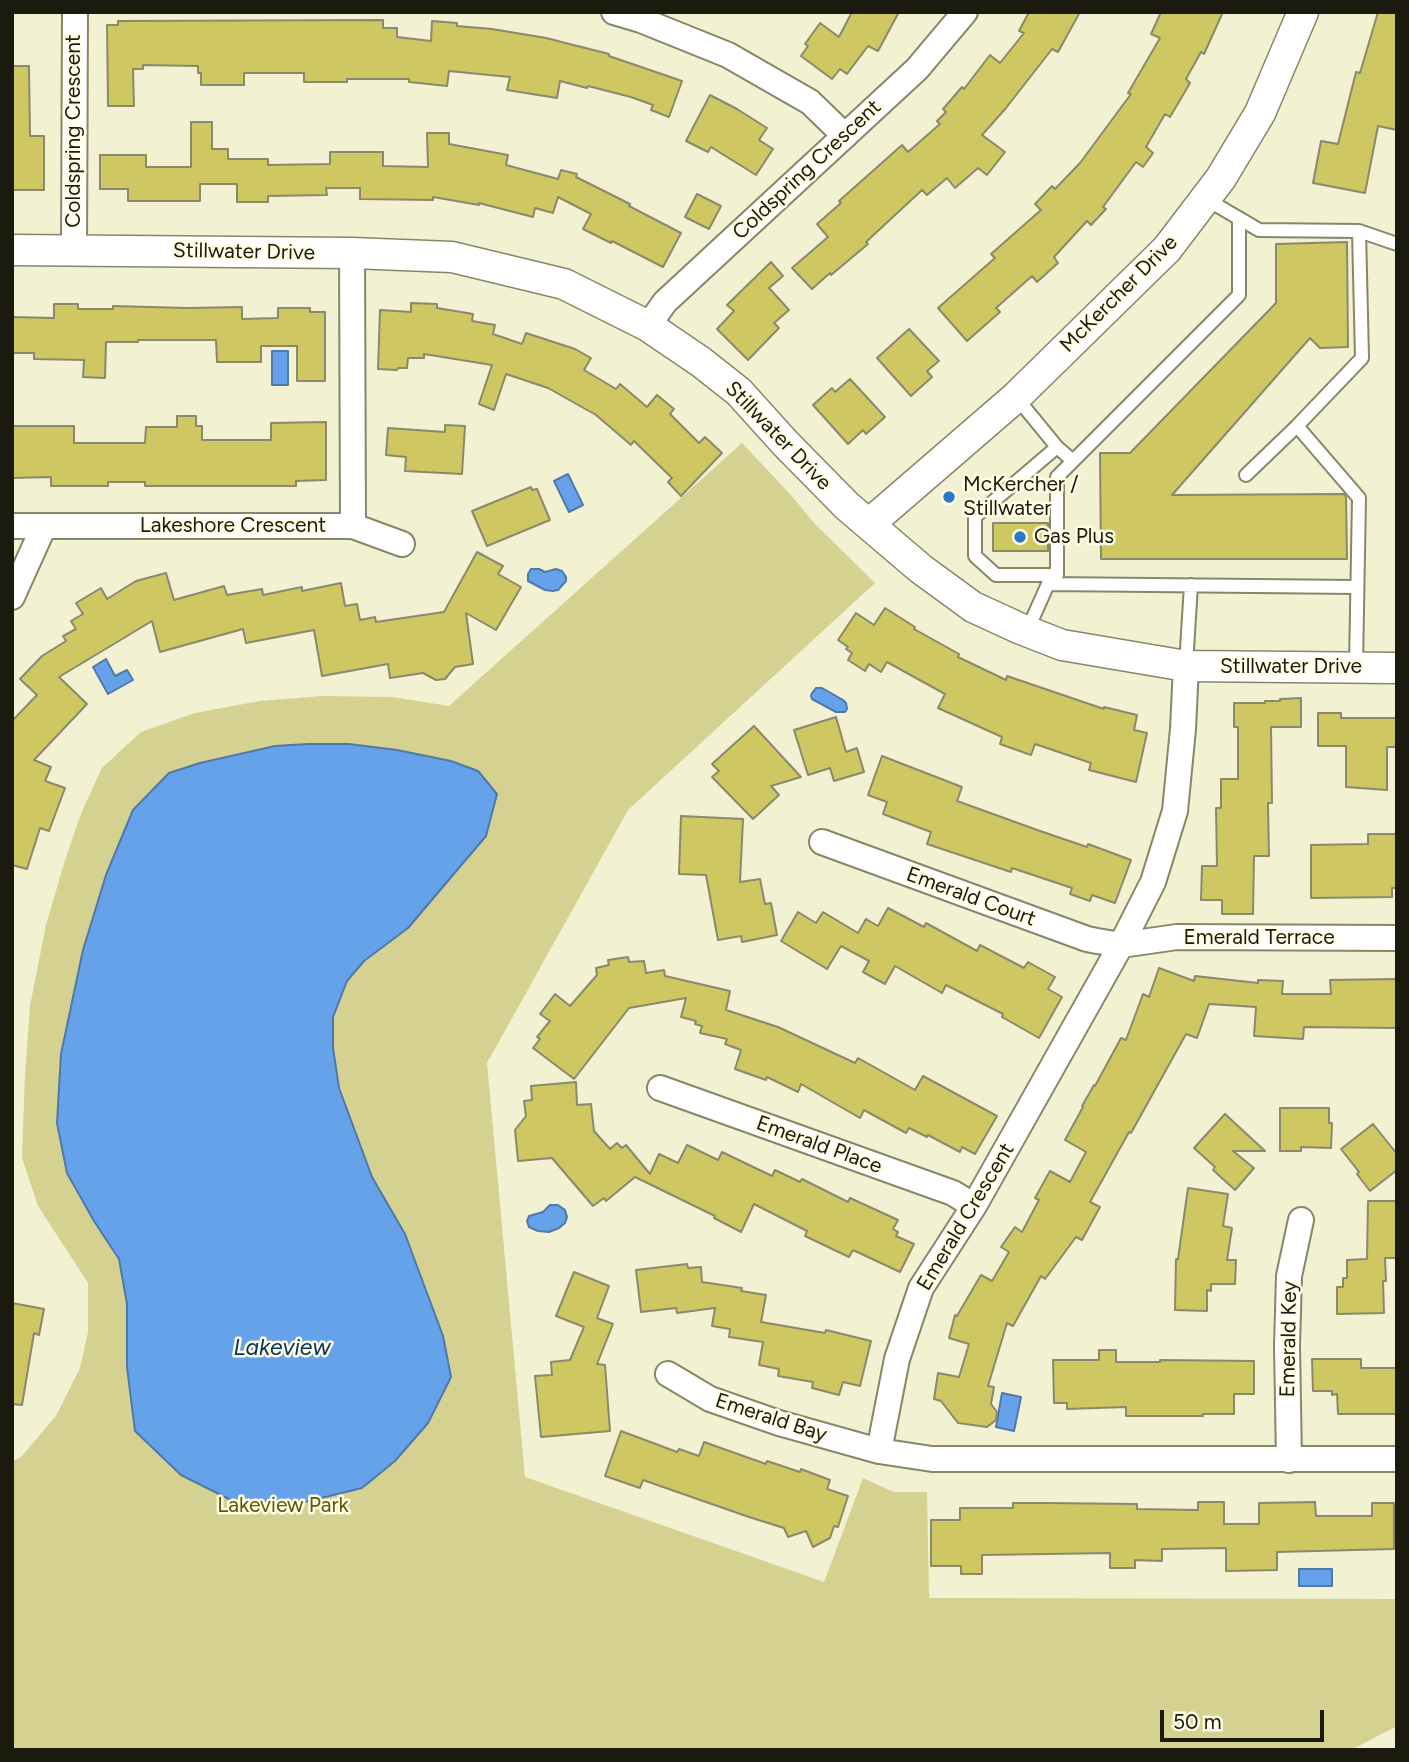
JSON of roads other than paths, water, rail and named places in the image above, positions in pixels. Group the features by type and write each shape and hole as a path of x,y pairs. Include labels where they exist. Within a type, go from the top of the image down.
{"street":[{"name":"Coldspring Crescent","path":"74,250 75,12"},
{"path":"614,12 643,16 728,55 810,102 845,136"},
{"name":"Coldspring Crescent","path":"648,326 665,302 917,69 965,12"},
{"name":"McKercher Drive","path":"869,524 1016,397 1167,249 1222,178 1260,113 1303,12"},
{"name":"Stillwater Drive","path":"12,250 352,253 452,257 564,284 648,326 739,392 838,497 921,569 972,607 1062,645 1186,666 1397,668"},
{"name":"Lakeshore Crescent","path":"12,526 353,526 352,253"},
{"path":"12,597 44,526"},
{"path":"353,526 402,544"},
{"name":"Emerald Crescent","path":"879,1451 897,1359 921,1288 974,1206 1121,945 1153,882 1175,811 1186,666"},
{"name":"Emerald Court","path":"822,842 1087,939 1121,945"},
{"name":"Emerald Terrace","path":"1121,945 1177,937 1397,938"},
{"name":"Emerald Place","path":"660,1088 953,1193 974,1206"},
{"name":"Emerald Key","path":"1289,1460 1289,1276 1301,1220"},
{"name":"Emerald Bay","path":"668,1374 710,1399 779,1423 879,1451"},
{"path":"879,1451 932,1459 1397,1459"}],"lane":[{"path":"1206,199 1259,230 1359,231 1397,244"},
{"path":"1027,631 1053,579 1056,477 1239,295 1239,218"},
{"path":"1246,475 1362,358 1359,231"},
{"path":"1016,397 1057,447 1073,461"},
{"path":"1297,426 1359,498 1356,667"},
{"path":"1057,447 975,517 975,556 996,575 1191,585 1357,587"},
{"path":"1186,666 1191,585"}],"water":[{"path":"272,351 288,351 288,385 272,385"},
{"path":"568,474 583,505 569,512 554,481"},
{"path":"531,569 562,571 566,581 558,590 545,590 528,581"},
{"path":"106,659 115,676 127,670 133,680 108,694 93,667"},
{"path":"816,688 822,688 843,700 847,709 845,712 836,712 812,699"},
{"name":"Lakeview","path":"349,744 451,761 478,771 497,794 486,836 408,928 364,961 347,981 333,1017 333,1048 339,1088 372,1177 405,1234 443,1336 451,1377 428,1423 395,1461 362,1488 297,1504 231,1500 181,1475 135,1431 127,1367 127,1304 119,1259 67,1173 57,1123 61,1054 83,950 106,875 133,810 169,773 275,746"},
{"path":"550,1205 558,1205 565,1210 565,1223 549,1232 529,1227 529,1216 543,1212"},
{"path":"1002,1393 1021,1397 1014,1431 996,1427"},
{"path":"1299,1569 1332,1569 1332,1586 1299,1586"}],"place":[{"name":"McKercher / Stillwater","path":"949,497"},
{"name":"Gas Plus","path":"1020,537"}],"park label":[{"name":"Lakeview Park","path":"283,1506"}]}
